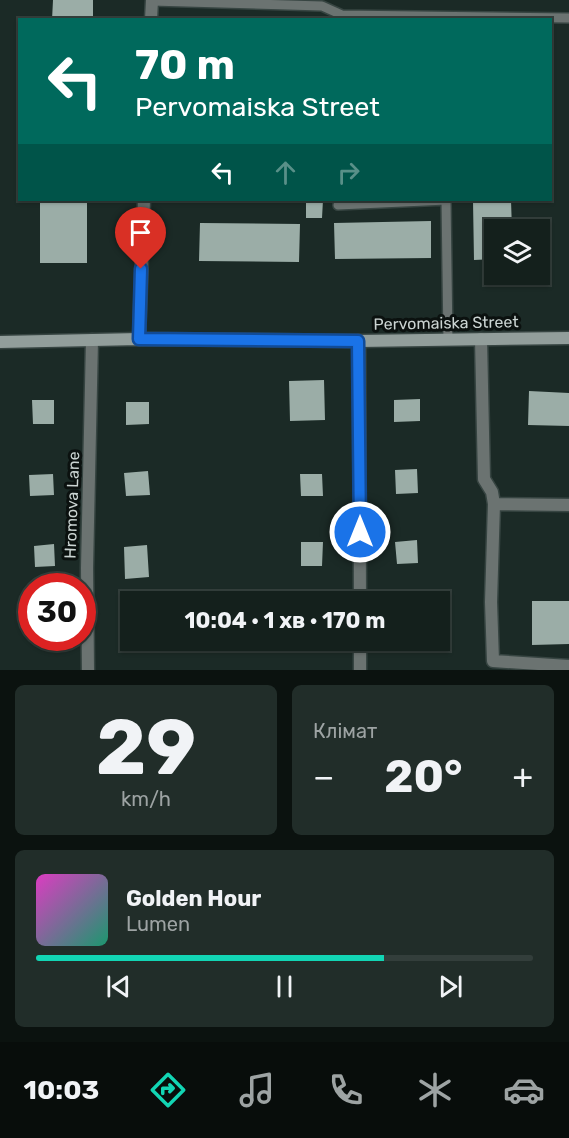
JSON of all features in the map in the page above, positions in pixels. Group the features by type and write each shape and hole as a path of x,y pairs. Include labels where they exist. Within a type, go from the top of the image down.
{"main road":[{"name":"Pervomaiska Street","path":"0,342 139,339 358,341 569,338"}],"street":[{"path":"151,18 152,0"},
{"path":"139,339 144,201"},
{"path":"481,339 484,479 492,492 494,504 490,602 493,661 569,666"},
{"name":"Hromova Lane","path":"88,670 87,568 92,340"},
{"path":"358,341 360,591"},
{"path":"494,504 569,505"},
{"path":"360,651 360,670"}],"lane":[{"path":"152,0 322,6 342,15 569,18"},
{"path":"338,205 424,201"},
{"path":"446,201 448,340"}],"building":[{"path":"53,0 93,0 93,18 52,18"},
{"path":"40,201 87,201 87,263 40,263"},
{"path":"306,201 323,201 322,218 306,218"},
{"path":"473,201 511,201 512,219 484,219 484,260 474,260"},
{"path":"431,221 431,258 335,259 334,223"},
{"path":"200,223 300,224 299,262 199,261"},
{"path":"324,380 325,420 290,421 289,381"},
{"path":"529,391 569,393 569,426 528,425"},
{"path":"420,399 420,421 394,422 394,400"},
{"path":"32,400 54,400 54,424 33,424"},
{"path":"126,402 149,402 149,424 126,425"},
{"path":"417,469 418,493 396,494 395,470"},
{"path":"148,471 150,495 126,496 124,473"},
{"path":"53,474 54,495 30,496 29,475"},
{"path":"300,474 322,474 323,496 301,496"},
{"path":"417,540 418,563 397,564 395,542"},
{"path":"301,542 323,542 322,566 301,566"},
{"path":"54,544 55,566 35,567 34,546"},
{"path":"147,545 149,577 125,579 124,547"},
{"path":"532,601 569,601 569,644 532,645"}],"route":[{"path":"141,269 139,339 358,341 360,532"}]}
